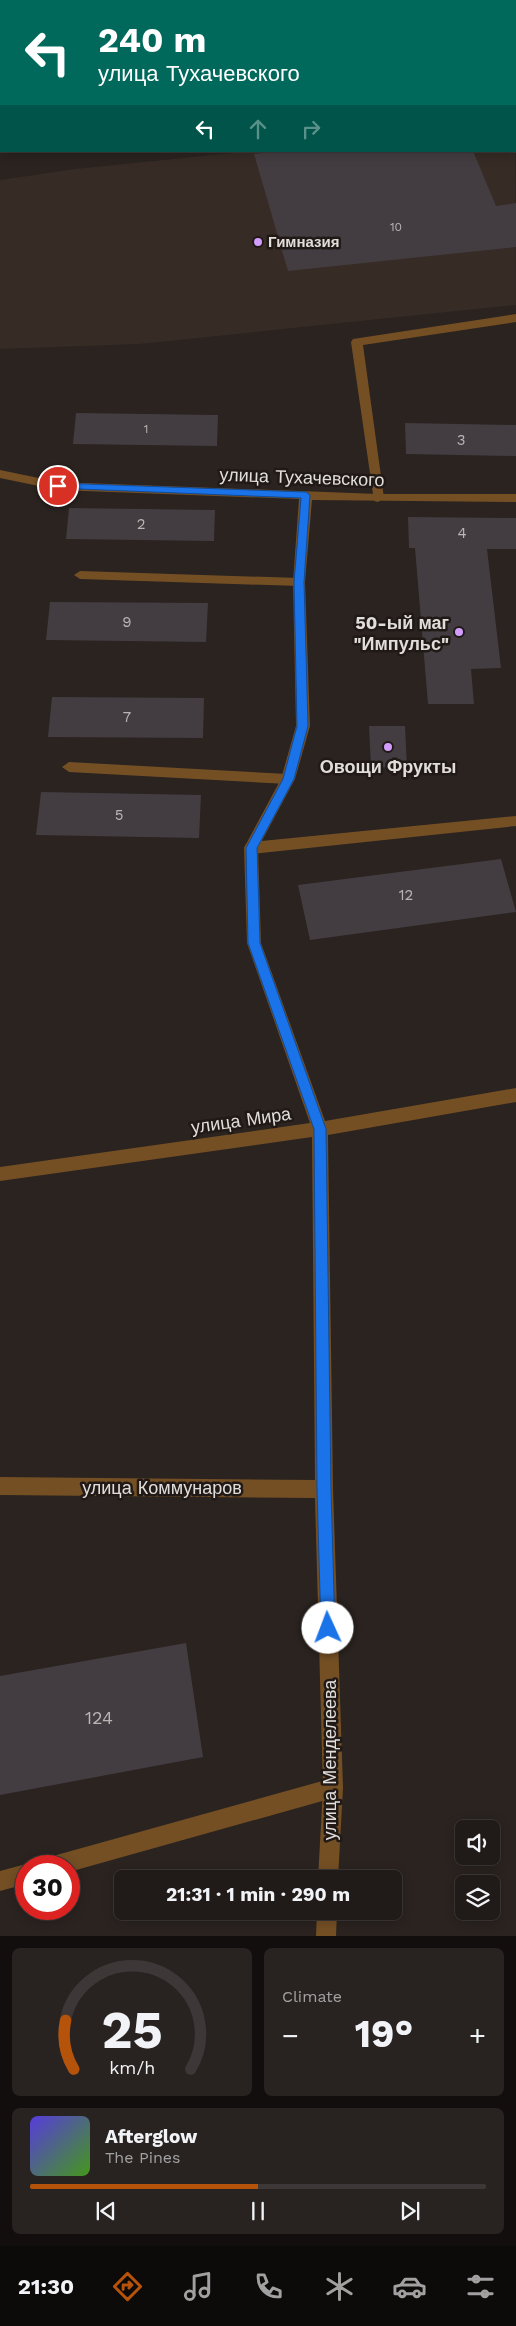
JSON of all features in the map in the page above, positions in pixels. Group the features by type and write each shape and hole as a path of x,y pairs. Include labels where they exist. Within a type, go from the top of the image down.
{"street":[{"path":"378,498 357,342 516,318"},
{"name":"улица Тухачевского","path":"0,474 58,486 378,498 516,498"},
{"name":"улица Менделеева","path":"306,495 299,582 303,726 288,779 252,848 254,943 320,1129 324,1489 332,1788 328,1870"},
{"path":"80,575 299,582"},
{"path":"69,767 288,779"},
{"path":"252,848 516,821"},
{"name":"улица Мира","path":"0,1174 320,1129 516,1095"},
{"name":"улица Коммунаров","path":"0,1486 324,1489"},
{"path":"80,1858 332,1788"},
{"path":"0,1881 15,1877"},
{"path":"326,1936 327,1920"}],"shaded area":[{"name":"Гимназия","path":"515,152 516,305 139,344 0,349 0,180 75,169 232,153"}],"building":[{"path":"270,152 473,152 496,206 516,203 516,247 288,271 254,154"},
{"path":"76,413 218,415 217,446 73,444"},
{"path":"405,423 516,425 516,456 406,454"},
{"path":"69,508 215,510 214,541 66,539"},
{"path":"408,517 516,518 516,549 487,549 501,668 471,669 474,704 428,704 415,548 409,548"},
{"path":"50,602 208,603 206,642 46,640"},
{"path":"52,697 204,698 203,738 48,737"},
{"name":"Овощи Фрукты","path":"369,726 405,726 407,768 371,767"},
{"path":"41,792 201,795 199,838 36,835"},
{"path":"501,859 516,912 310,940 298,885"},
{"path":"186,1643 203,1757 0,1795 0,1676"}],"place":[{"name":"Гимназия","path":"258,242"},
{"name":"50-ый маг \"Импульс\"","path":"459,632"},
{"name":"Овощи Фрукты","path":"388,747"}],"route":[{"path":"58,486 306,495 299,582 303,726 288,779 252,848 254,943 320,1129 324,1489 328,1628"}]}
